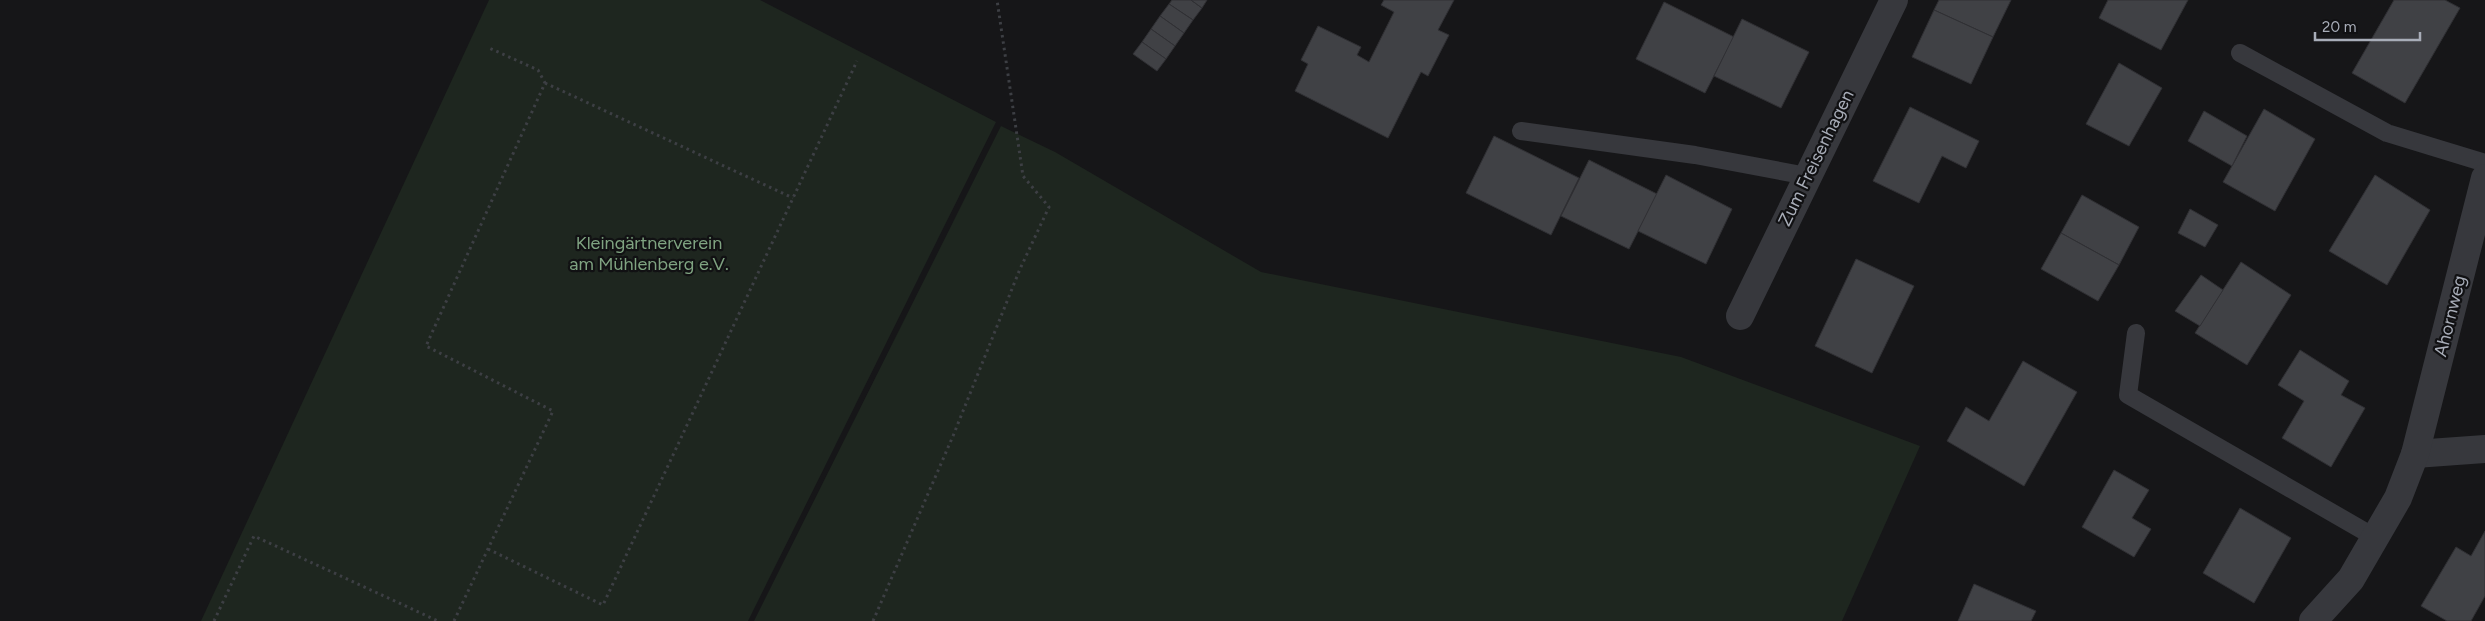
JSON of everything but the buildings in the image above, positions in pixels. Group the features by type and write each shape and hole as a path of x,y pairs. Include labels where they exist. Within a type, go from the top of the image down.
{"street":[{"name":"Zum Freisenhagen","path":"1740,316 1894,0"},
{"name":"Ahornweg","path":"2313,621 2351,579 2398,498 2415,454 2485,178"},
{"path":"2415,454 2485,449"}],"lane":[{"path":"2240,53 2387,133 2485,163"},
{"path":"1521,131 1695,155 1807,176"},
{"path":"2136,333 2128,395 2376,538"}],"path":[{"path":"873,621 953,436 1020,269 1049,207 1022,176 998,0"},
{"path":"487,47 538,70 546,83 792,198"},
{"path":"488,549 603,605 857,61"},
{"path":"454,621 554,411 426,346 546,83"},
{"path":"214,621 254,536 438,621"}],"green space":[{"name":"Kleingärtnerverein am Mühlenberg e.V.","path":"489,0 760,0 996,122 748,621 201,621"},
{"path":"1001,126 1055,152 1261,272 1681,357 1920,446 1842,621 754,621"}]}
